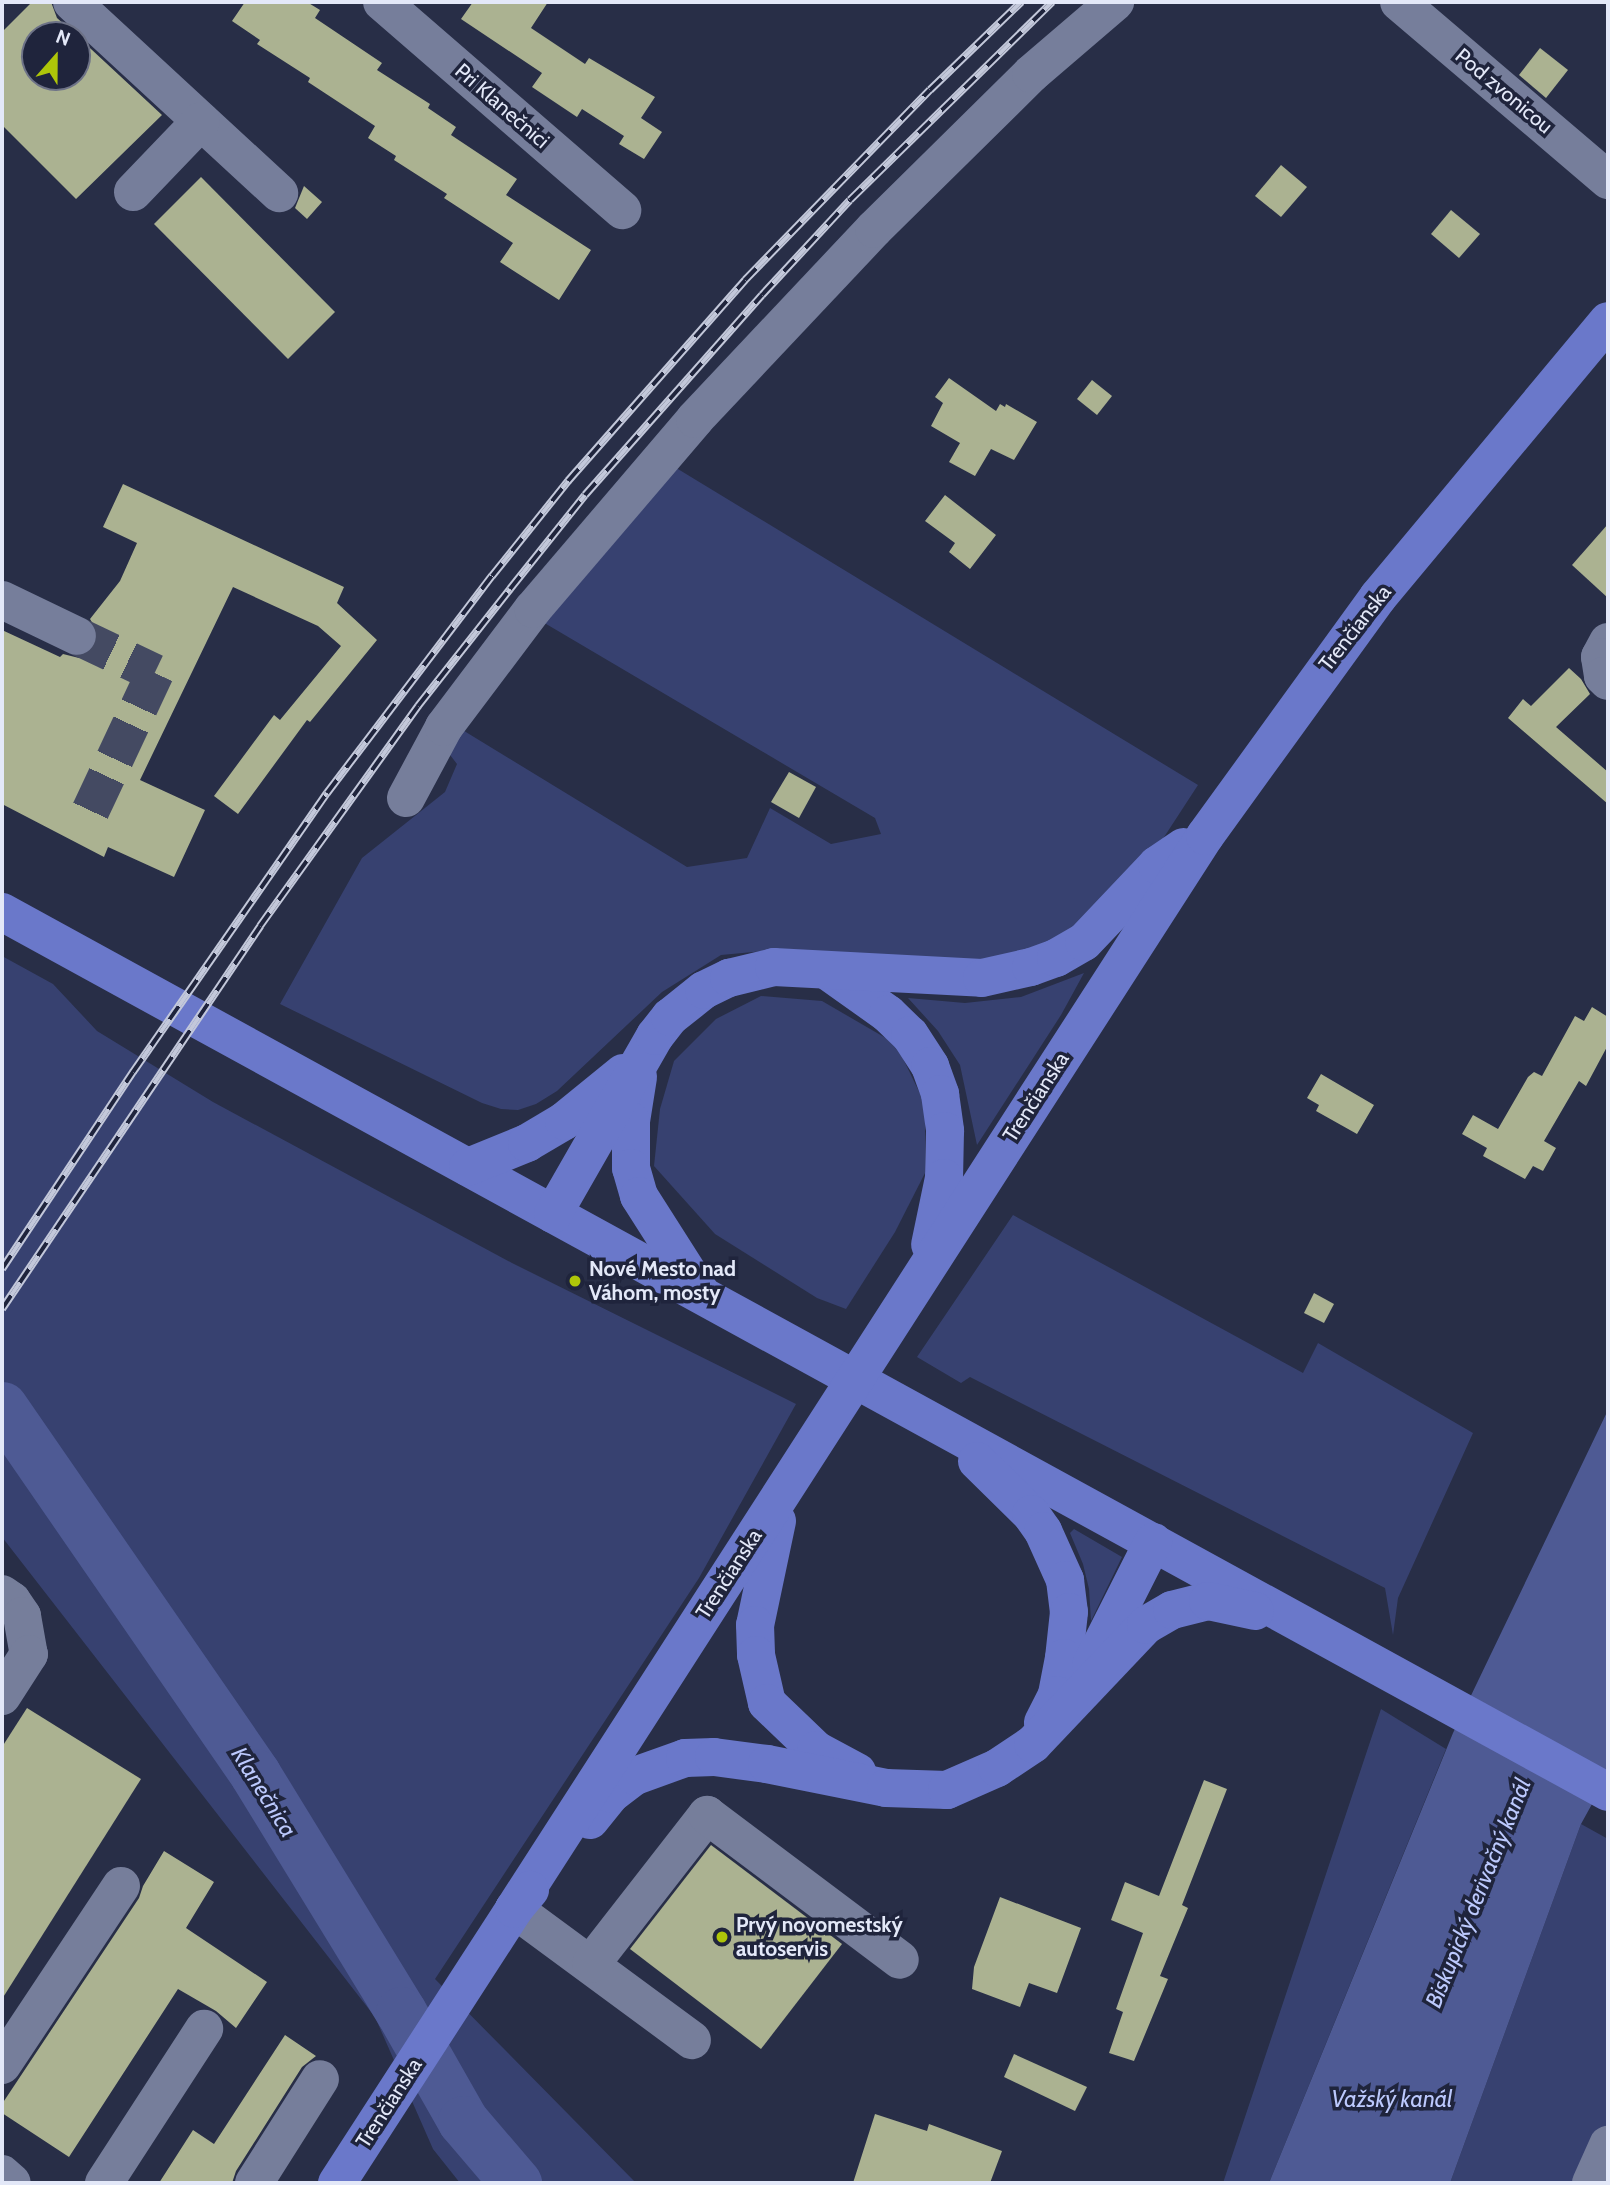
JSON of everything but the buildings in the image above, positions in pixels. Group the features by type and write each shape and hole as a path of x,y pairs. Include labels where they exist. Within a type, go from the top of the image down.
{"main road":[{"name":"Trenčianska","path":"337,2183 1205,836 1319,674 1378,597 1608,321"},
{"path":"553,1214 641,1058 670,1017 704,990 729,978 774,967 795,966 829,972 982,978 1031,967 1056,958 1084,942 1157,865 1205,836"},
{"path":"2,912 1608,1792"},
{"path":"829,972 888,1014 911,1035 930,1066 940,1094 946,1131 944,1178 924,1272"},
{"path":"468,1167 527,1143 564,1121 641,1058"},
{"path":"641,1058 631,1122 631,1168 639,1196 704,1298"},
{"path":"948,1432 1031,1514 1047,1540 1065,1580 1069,1612 1057,1695 1033,1744"},
{"path":"786,1487 766,1561 755,1625 756,1656 767,1703 816,1750 887,1788"},
{"path":"1074,1700 1153,1542"},
{"path":"514,1909 611,1794 635,1776 654,1767 685,1758 714,1757 887,1788 947,1790 997,1768 1033,1744 1146,1625 1172,1610 1208,1601 1291,1618"}],"street":[{"path":"72,2 279,193"},
{"name":"Pri Klanečnici","path":"382,2 622,210"},
{"path":"406,798 444,727 533,609 695,419 884,219 1031,74 1115,2"},
{"name":"Pod zvonicou","path":"1399,2 1608,180"},
{"path":"132,192 201,121"},
{"path":"2,600 77,636"},
{"path":"1608,642 1600,657 1603,676 1608,681"},
{"path":"2,1594 12,1601 22,1616 29,1654 2,1696"},
{"path":"591,1964 708,1815 900,1960"},
{"path":"2,2064 121,1886"},
{"path":"514,1909 692,2040"},
{"path":"104,2183 204,2029"},
{"path":"254,2183 320,2079"},
{"path":"1591,2183 1608,2145"},
{"path":"2,2174 12,2183"}],"shaded area":[{"path":"668,463 1198,785 1155,851 1101,917 1014,965 786,949 721,955 662,992 557,1091 536,1104 518,1110 501,1109 482,1103 280,1004 362,858 445,792 457,764 447,751 456,726 687,867 747,858 770,808 831,844 881,834 875,818 536,618"},
{"path":"2,956 53,984 97,1031 213,1102 512,1263 796,1404 699,1578 435,1979 636,2183 460,2183 433,2149 375,2017 2,1537"},
{"path":"1084,973 1061,1015 977,1145 960,1065 938,1031 908,998 965,1003 1021,997"},
{"path":"761,996 822,1001 896,1044 925,1104 925,1173 895,1232 846,1309 817,1298 715,1234 654,1166 660,1109 674,1061 716,1019"},
{"path":"1013,1215 1303,1373 1318,1343 1473,1433 1398,1598 1393,1635 1385,1588 970,1377 961,1383 917,1357"},
{"path":"1074,1529 1122,1557 1091,1621 1089,1589 1083,1564 1070,1533"},
{"path":"1381,1709 1446,1749 1269,2183 1223,2183"},
{"path":"1581,1824 1608,1839 1608,2183 1450,2183"}],"water":[{"name":"Važský kanál","path":"1608,1410 1608,1775 1581,1824 1450,2183 1269,2183 1453,1733"}],"waterway":[{"name":"Klanečnica","path":"2,1407 255,1774 401,2012 463,2121 516,2183"}],"tunnel":[{"path":"77,636 155,673 90,812"}],"railway":[{"path":"2,1269 133,1072 327,793 568,481 745,280 930,90 1021,2"},
{"path":"2,1309 260,926 418,706 585,495 850,200 1052,2"}],"place":[{"name":"Nové Mesto nad Váhom, mosty","path":"575,1281"},
{"name":"Prvý novomestský autoservis","path":"722,1937"}],"water label":[{"name":"Biskupický derivačný kanál","path":"1478,1893"}]}
